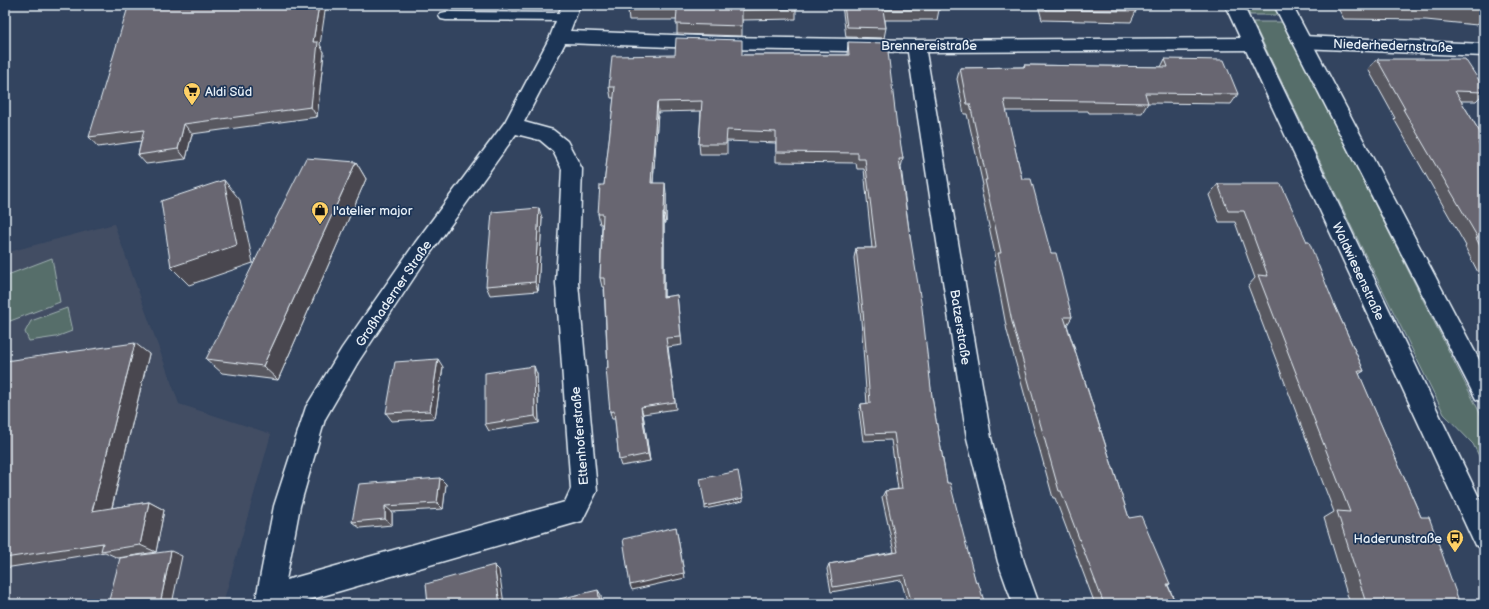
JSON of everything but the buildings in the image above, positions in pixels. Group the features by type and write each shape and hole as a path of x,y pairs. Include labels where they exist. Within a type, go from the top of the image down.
{"street":[{"name":"Waldwiesenstraße","path":"1234,5 1484,536"},
{"path":"1283,5 1484,392"},
{"name":"Großhaderner Straße","path":"269,601 287,506 314,415 350,355 422,249 512,126 559,37 569,11"},
{"name":"Brennereistraße","path":"559,37 717,43 916,46 1252,44"},
{"name":"Niederhedernstraße","path":"1302,42 1484,50"},
{"name":"Batzerstraße","path":"916,46 979,438 1011,562 1026,604"},
{"name":"Ettenhoferstraße","path":"269,601 573,512 584,491 567,283 572,169 560,146 546,134 512,126"}],"lane":[{"path":"446,16 569,11"}],"shaded area":[{"path":"114,224 179,404 271,434 224,604 5,604 5,253"}],"green space":[{"path":"1245,5 1274,5 1279,15 1250,15"},
{"path":"1253,22 1283,22 1484,421 1484,466 1473,444 1444,414 1353,230"},
{"path":"52,258 60,302 5,323 5,276"},
{"path":"67,308 72,331 56,337 29,341 25,332 31,321"}],"place":[{"name":"Aldi Süd","path":"192,106"},
{"name":"l'atelier major","path":"320,225"},
{"name":"Haderunstraße","path":"1455,553"}]}
